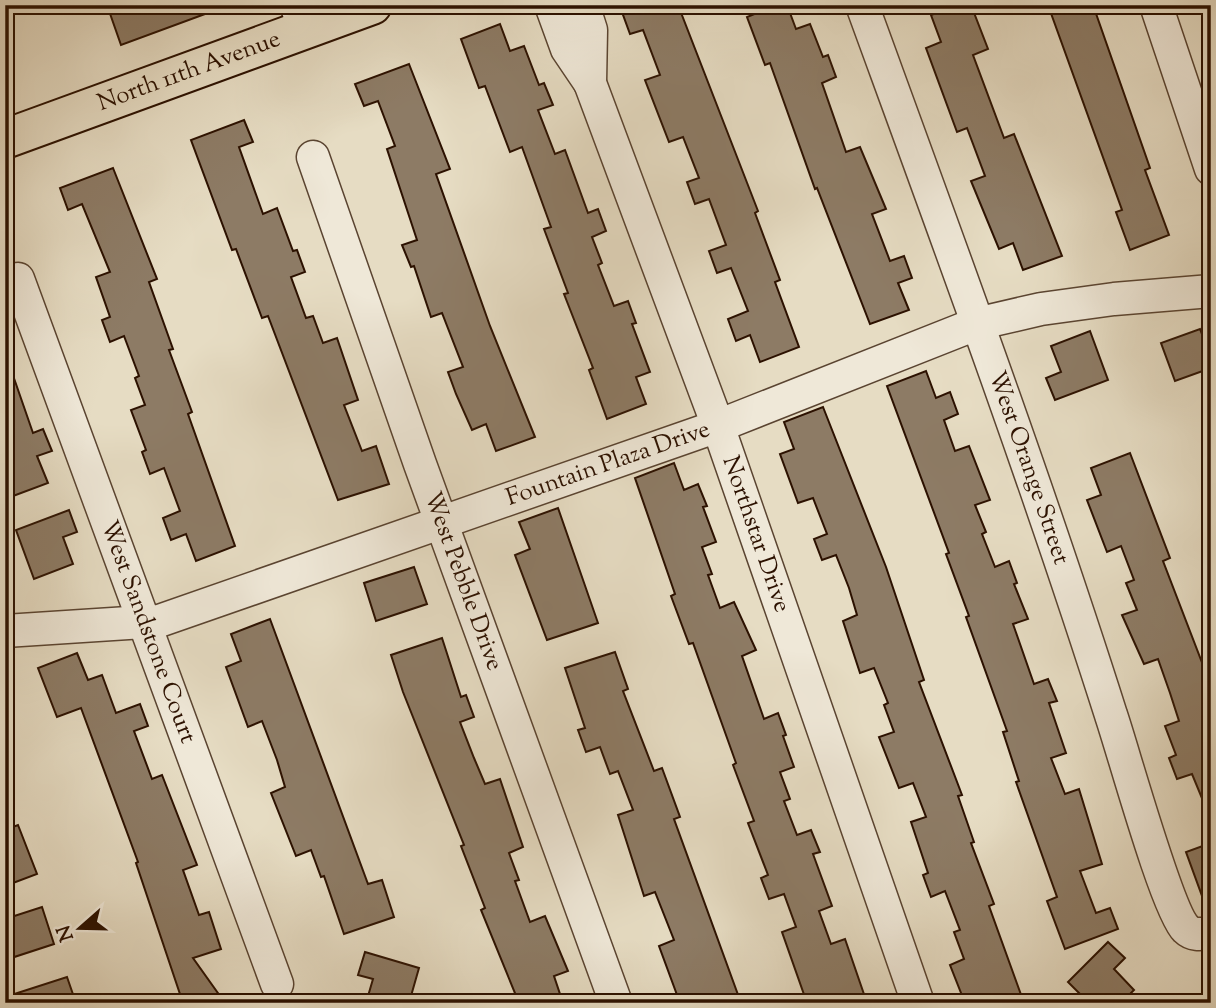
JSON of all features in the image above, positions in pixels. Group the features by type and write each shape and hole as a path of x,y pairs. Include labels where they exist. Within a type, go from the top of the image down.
{"main road":[{"name":"North 11th Avenue","path":"5,139 301,17 372,5"}],"street":[{"path":"551,5 567,49 590,83"},
{"name":"Northstar Drive","path":"583,5 591,30 590,83 718,426 915,993"},
{"name":"West Orange Street","path":"863,5 1064,567 1162,874 1181,923 1199,932"},
{"path":"1156,5 1211,169"},
{"name":"West Pebble Drive","path":"313,157 441,522 615,1003"},
{"name":"West Sandstone Court","path":"18,279 277,985"},
{"name":"Fountain Plaza Drive","path":"5,631 159,621 718,426 978,324 1041,310 1114,299 1211,291"}],"building":[{"path":"107,5 224,5 224,7 121,45"},
{"path":"642,5 678,5 758,211 755,213 780,280 775,282 799,347 760,362 750,335 736,341 728,319 748,311 731,268 717,273 709,251 726,245 709,199 695,204 687,182 699,178 683,137 669,142 645,80 660,75 643,30 630,34 622,12"},
{"path":"777,5 787,5 796,29 810,24 823,57 828,55 836,77 822,83 846,152 860,147 886,209 872,214 890,261 904,256 912,278 898,283 909,310 870,324 817,188 815,189 770,63 765,65 747,17"},
{"path":"957,5 971,5 988,49 973,55 1004,138 1014,134 1062,256 1023,270 1013,243 999,249 971,181 985,176 967,128 957,132 926,48 941,42 931,15"},
{"path":"1048,5 1093,5 1150,168 1145,170 1169,235 1130,250 1116,212 1122,210"},
{"path":"500,24 510,51 524,46 539,85 544,83 553,105 538,110 555,154 565,150 588,213 598,209 606,231 592,237 602,263 598,265 614,306 628,301 636,323 632,324 650,372 636,377 646,404 607,419 589,370 593,368 564,294 568,293 544,229 551,227 522,147 510,152 485,86 479,88 461,39"},
{"path":"409,64 450,169 436,174 490,326 535,437 496,451 486,424 472,430 456,394 448,372 463,367 442,313 431,317 414,266 411,267 402,245 417,240 387,149 395,146 378,101 364,106 355,84"},
{"path":"244,120 253,142 239,147 263,214 277,208 293,251 297,250 305,272 291,277 306,318 313,316 323,343 337,338 358,400 344,405 362,451 376,446 389,484 338,500 268,316 262,318 236,249 232,250 191,140"},
{"path":"113,168 157,279 149,282 173,349 169,350 192,412 188,414 235,546 196,561 186,534 171,540 163,518 180,511 164,468 150,474 142,452 146,450 131,410 145,405 135,378 139,376 124,336 110,342 102,320 110,317 96,277 110,272 82,204 68,210 60,188"},
{"path":"1200,329 1211,358 1211,368 1175,381 1161,343"},
{"path":"1090,331 1108,380 1055,400 1046,378 1061,372 1051,346"},
{"path":"5,361 8,361 33,433 43,429 52,451 37,456 48,483 5,499"},
{"path":"926,371 936,398 950,392 958,414 944,420 955,451 969,446 990,500 975,505 986,532 982,534 995,567 1009,561 1017,583 1014,584 1028,619 1013,624 1034,684 1048,679 1057,701 1049,703 1066,753 1051,758 1065,794 1079,789 1102,864 1080,871 1096,913 1110,908 1118,929 1065,949 1047,901 1057,897 1016,782 1019,781 1003,732 1007,731 966,617 969,616 946,554 949,553 887,386"},
{"path":"823,407 886,567 924,680 919,682 962,795 958,796 974,842 971,843 994,904 989,906 1024,1003 965,1003 950,965 964,959 954,932 960,930 945,891 931,897 923,875 928,873 911,822 926,817 913,783 899,788 879,737 894,732 884,705 888,703 874,668 860,673 843,621 857,615 836,555 822,560 814,539 827,534 813,498 798,503 780,454 794,449 784,422"},
{"path":"1130,453 1170,558 1163,561 1211,686 1211,820 1192,774 1177,779 1169,758 1176,755 1165,726 1179,721 1170,693 1158,659 1144,664 1122,615 1137,610 1126,583 1134,580 1121,546 1107,552 1087,500 1101,495 1091,468"},
{"path":"674,463 684,490 698,484 707,506 703,507 716,542 702,547 712,574 708,575 720,608 734,602 756,650 742,656 764,719 778,713 794,767 780,772 790,799 784,801 797,835 811,830 820,852 813,854 832,906 819,911 831,944 845,939 867,1003 807,1003 782,932 796,927 784,894 769,899 761,878 768,875 748,823 754,821 733,765 736,763 693,643 689,644 671,596 675,594 635,478"},
{"path":"558,508 598,623 547,640 515,555 530,549 519,522"},
{"path":"69,510 77,532 63,537 73,564 34,579 16,530"},
{"path":"414,567 427,604 376,621 364,583"},
{"path":"270,619 368,884 382,880 394,917 344,934 324,876 321,877 311,850 296,856 271,793 285,787 277,760 262,721 248,727 226,667 241,661 231,634"},
{"path":"442,638 461,697 466,695 474,717 460,722 485,784 500,779 523,847 509,853 519,880 515,881 530,922 545,916 568,971 554,976 563,1003 519,1003 481,910 485,908 461,846 464,845 403,692 391,655"},
{"path":"615,652 628,689 623,691 654,771 662,768 680,817 674,819 741,1003 680,1003 659,946 674,940 655,892 644,896 618,815 633,810 618,771 610,774 600,747 586,752 578,730 585,728 565,668"},
{"path":"77,653 88,680 102,675 116,713 140,704 148,726 134,731 152,779 162,775 197,865 183,870 199,915 209,912 221,949 193,958 225,1003 183,1003 136,863 138,862 81,708 57,717 38,668"},
{"path":"18,825 37,874 5,886 5,830"},
{"path":"1211,843 1211,914 1209,915 1186,852"},
{"path":"42,907 54,944 5,960 5,919"},
{"path":"1108,942 1125,958 1114,969 1134,990 1121,1003 1089,1003 1068,982"},
{"path":"365,952 419,968 409,1003 366,1003 373,979 358,975"},
{"path":"67,977 76,1003 5,1003 5,997"}]}
